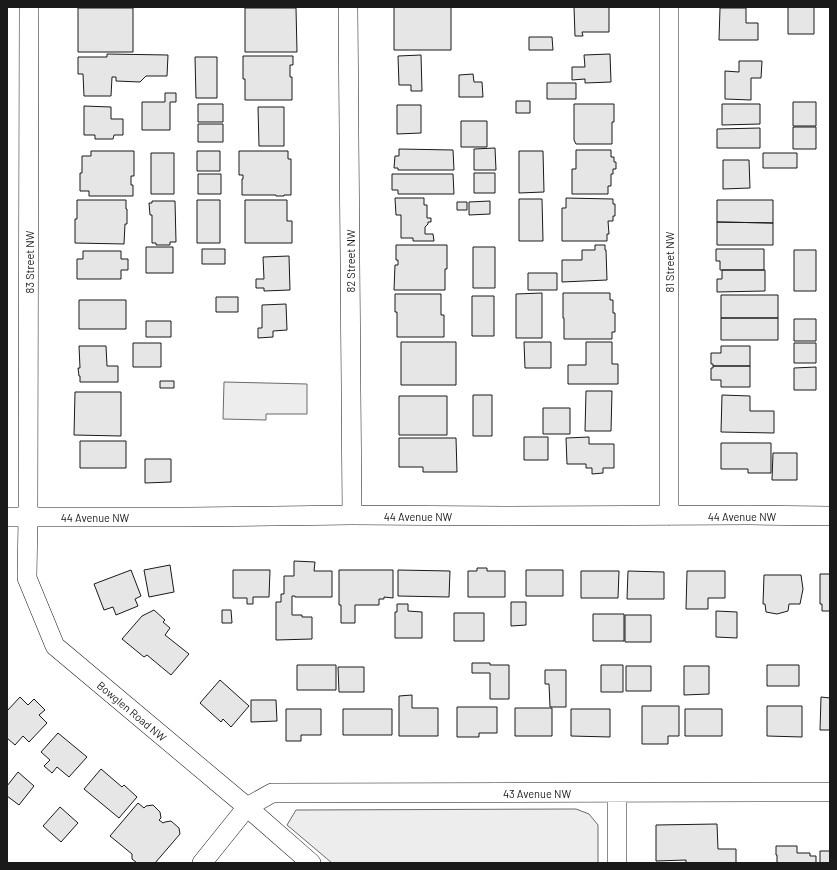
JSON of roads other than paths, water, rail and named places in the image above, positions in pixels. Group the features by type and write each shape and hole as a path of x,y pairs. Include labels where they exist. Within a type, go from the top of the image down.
{"street":[{"name":"83 Street NW","path":"28,516 30,7"},
{"name":"82 Street NW","path":"348,7 352,515"},
{"name":"81 Street NW","path":"668,7 669,516"},
{"name":"44 Avenue NW","path":"7,517 352,515 830,516"},
{"name":"Bowglen Road NW","path":"28,516 27,578 55,646 247,807 311,863"},
{"name":"43 Avenue NW","path":"247,807 272,793 830,792"},
{"path":"617,793 617,863"},
{"path":"202,863 247,807"}]}
